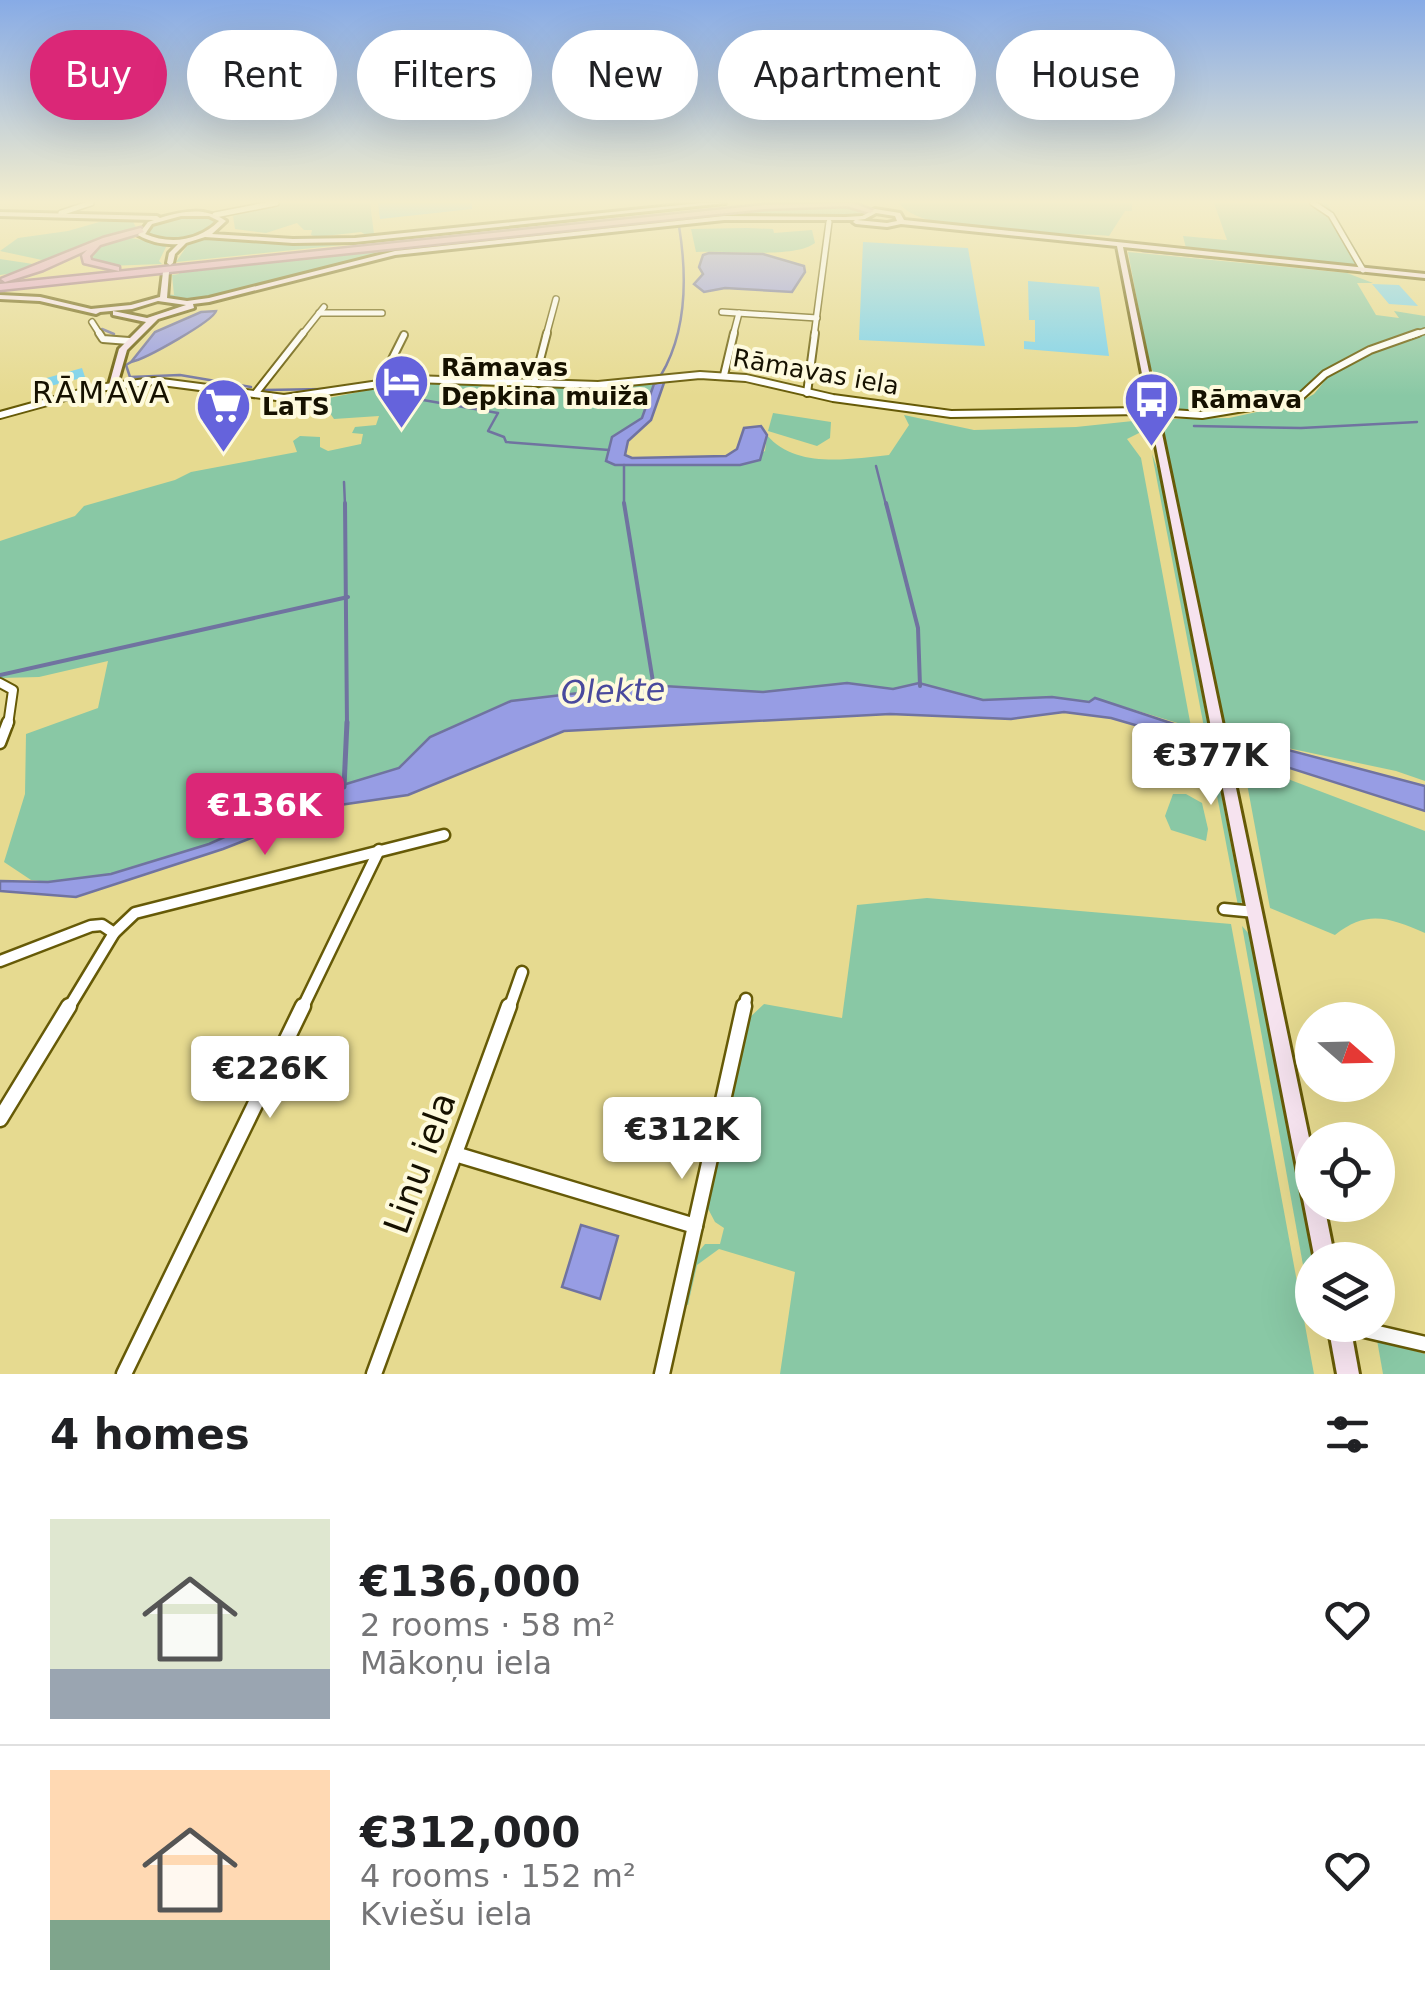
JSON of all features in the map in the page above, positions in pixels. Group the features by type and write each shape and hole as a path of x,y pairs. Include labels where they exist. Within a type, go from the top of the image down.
{"highway":[{"path":"0,284 49,267"},
{"path":"100,267 145,269"},
{"path":"0,284 163,267"},
{"path":"0,284 170,267"}],"main road":[{"path":"130,340 177,306 262,291 339,267"},
{"path":"1124,267 1297,1122"},
{"path":"1335,267 1425,276"},
{"path":"149,301 166,272"},
{"path":"162,284 163,299"},
{"path":"0,297 40,299 89,311 129,311 163,299 177,306"},
{"path":"129,311 136,320"},
{"path":"136,320 154,319"},
{"path":"114,385 118,359 136,320"},
{"path":"1343,1342 1348,1374"}],"street":[{"path":"807,393 823,267"},
{"path":"534,383 556,299"},
{"path":"255,394 322,310 382,314"},
{"path":"722,312 817,318"},
{"path":"724,375 739,313"},
{"path":"92,322 103,339 130,340"},
{"name":"Rāmavas iela","path":"0,415 114,385 178,382 255,394 310,396 380,383 439,378 610,384 724,375 807,393 951,414 1202,416 1284,404 1304,396 1326,374 1370,350 1425,331"},
{"path":"380,383 404,335"},
{"path":"0,744 7,731 13,690 2,683"},
{"path":"0,1119 114,933 135,913 444,836"},
{"path":"124,1374 379,850"},
{"path":"1224,909 1255,912"},
{"path":"0,962 91,926 102,925 114,933"},
{"name":"Linu iela","path":"374,1374 522,972"},
{"path":"662,1374 746,999"},
{"path":"456,1154 695,1226"},
{"path":"1395,1337 1425,1344"}],"green space":[{"path":"0,267 35,267 18,272 0,275"},
{"path":"336,267 196,301 165,294 169,276 166,294 174,295 172,275 179,274 178,271"},
{"path":"1131,267 1286,267 1347,273 1373,283 1357,283 1376,315 1399,318 1394,311 1425,316 1425,328 1381,342 1319,374 1294,397 1204,413 1161,411 1156,405 1162,403 1157,378 1149,365"},
{"path":"1425,334 1425,781 1396,771 1226,735 1161,425 1171,419 1229,418 1298,403 1314,394 1327,378 1387,346"},
{"path":"408,382 481,383 483,396 513,407 520,404 509,401 516,394 528,396 523,403 531,396 523,385 616,388 654,384 642,418 612,437 606,461 615,465 740,465 765,451 767,435 779,446 807,457 889,455 909,425 904,415 974,430 1133,421 1143,431 1127,439 1141,458 1191,727 1095,698 1089,702 1052,697 983,700 919,683 893,689 847,683 763,692 647,685 511,701 430,737 399,768 333,788 209,844 111,874 48,882 31,880 4,862 25,794 26,734 98,708 108,661 39,677 0,678 0,541 75,516 84,506 191,472 297,452 293,441 300,436 320,437 320,447 328,451 361,444 363,434 352,433 355,427 376,425 379,416 334,419 325,406 311,406 314,401"},
{"path":"773,413 831,422 830,438 817,446 768,431"},
{"path":"1152,454 1159,473 1242,902 1238,906"},
{"path":"1243,762 1425,831 1425,933 1401,923 1368,919 1335,935 1270,908"},
{"path":"1173,794 1186,794 1202,803 1208,829 1206,841 1171,830 1165,816"},
{"path":"927,898 1231,924 1295,1271 1295,1342 1308,1342 1314,1374 780,1374 795,1272 719,1249 697,1265 688,1305 684,1304 695,1256 705,1244 720,1244 724,1228 715,1222 706,1205 748,1019 764,1004 842,1018 857,905"},
{"path":"1242,926 1250,935 1295,1167 1295,1221"},
{"path":"1295,1222 1306,1222 1310,1242 1299,1242"},
{"path":"1377,1342 1425,1354 1425,1374 1383,1374"}],"water":[{"path":"699,267 804,267 805,272 792,292 725,288 704,292 694,284 703,274"},
{"path":"216,311 178,339 131,362 155,332 201,312"},
{"path":"665,380 651,420 628,441 625,455 726,456 737,449 744,428 761,426 767,435 760,460 740,465 615,465 606,461 612,437 642,418 654,384"},
{"name":"Olekte","path":"847,683 893,689 919,683 983,700 1052,697 1089,702 1095,698 1198,732 1199,739 1173,736 1111,718 1064,712 1011,719 890,714 564,731 408,795 333,806 223,849 76,897 0,891 0,881 48,882 111,874 209,844 333,788 399,768 430,737 511,701 647,685 763,692"},
{"path":"1254,741 1425,786 1425,811 1255,757 1241,744"},
{"path":"581,1225 618,1236 600,1299 562,1287"}],"building":[{"path":"862,267 971,267 985,346 859,340"},
{"path":"1028,281 1099,287 1109,356 1024,349 1024,341 1035,342 1035,320 1029,320"},
{"path":"1372,284 1399,285 1418,306 1389,304"},
{"path":"82,368 85,377 39,389 36,381"}],"waterway":[{"path":"661,375 680,321 683,267"},
{"path":"1316,267 1336,269"},
{"path":"1388,269 1423,273"},
{"path":"1347,270 1393,275"},
{"path":"102,329 114,334"},
{"path":"131,362 126,365 130,377 180,375 251,387"},
{"path":"265,390 325,389"},
{"path":"423,400 498,413 488,431 504,437 506,442 609,450"},
{"path":"1194,426 1301,428 1417,422"},
{"path":"624,465 624,503"},
{"path":"876,466 886,505"},
{"path":"344,482 345,505"},
{"path":"345,503 346,597"},
{"path":"624,503 654,688"},
{"path":"886,503 918,628 920,686"},
{"path":"0,675 346,597"},
{"path":"346,597 347,722"},
{"path":"344,787 347,722"}],"place":[{"name":"Rāmavas Depkina muiža","path":"402,430"},
{"name":"Rāmava","path":"1151,448"},
{"name":"LaTS","path":"223,455"}],"district":[{"name":"RĀMAVA","path":"102,392"}]}
